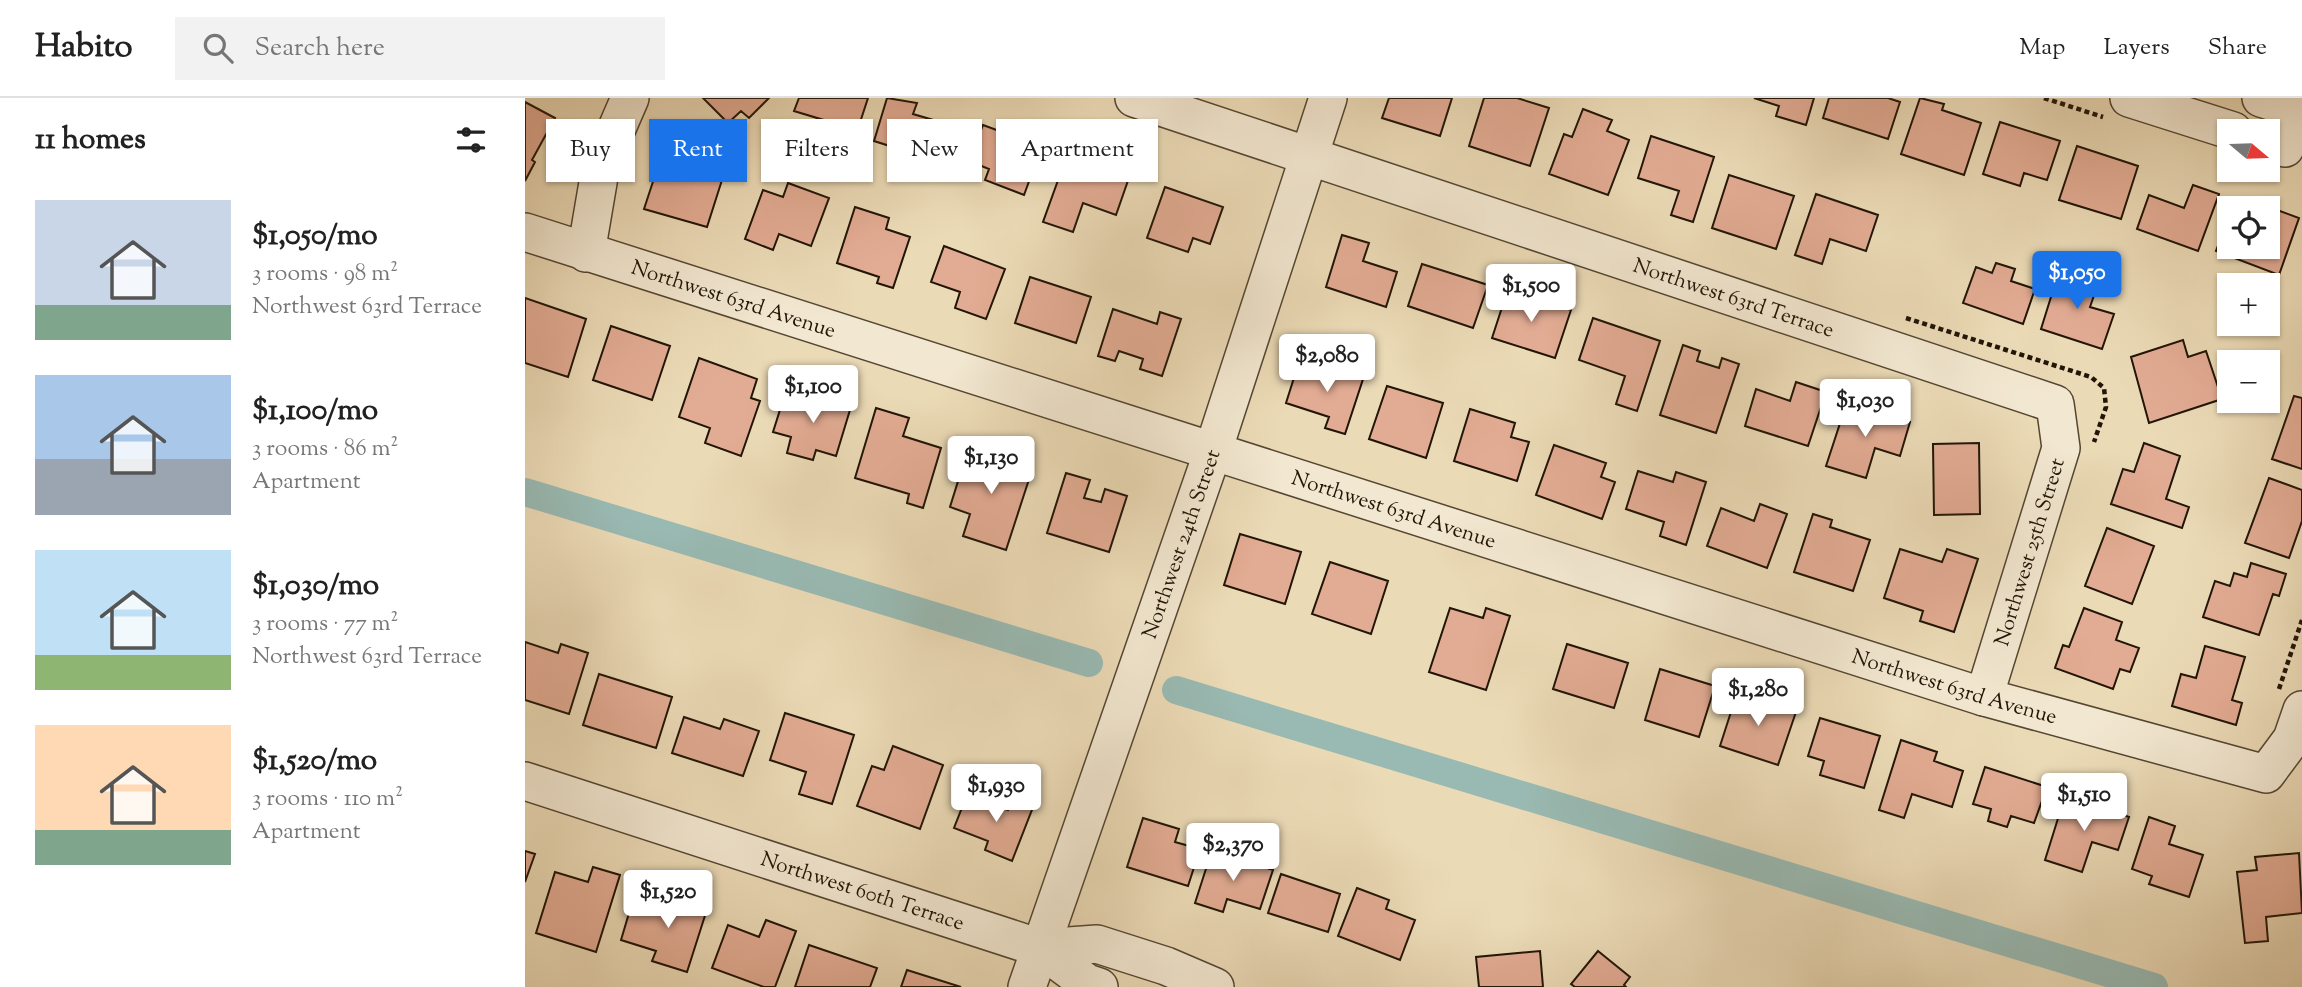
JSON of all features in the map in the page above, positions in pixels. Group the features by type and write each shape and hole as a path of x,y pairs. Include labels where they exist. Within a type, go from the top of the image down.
{"street":[{"path":"586,253 601,165 630,98"},
{"name":"Northwest 63rd Terrace","path":"1134,98 2055,404"},
{"name":"Northwest 24th Street","path":"1027,987 1213,451 1328,98"},
{"path":"2129,98 2217,126"},
{"path":"2261,98 2300,107 2285,148"},
{"name":"Northwest 63rd Avenue","path":"525,232 1984,697 2266,774 2292,739 2289,702"},
{"name":"Northwest 25th Street","path":"1984,697 2061,448 2055,404"},
{"name":"Northwest 60th Terrace","path":"525,781 1040,948 1087,983 1099,987"},
{"name":"Northwest 60th Terrace","path":"1040,948 1097,944 1208,985"}],"path":[{"path":"1903,317 2091,377 2104,388 2106,407 2092,446"},
{"path":"2289,702 2302,620"}],"building":[{"path":"703,98 769,98 749,118 741,111 732,119 724,119"},
{"path":"799,98 868,98 861,119 820,119 794,111"},
{"path":"887,98 917,103 913,114 930,119 887,119 887,145 874,141"},
{"path":"1389,98 1452,98 1440,136 1382,118"},
{"path":"1484,98 1517,98 1549,108 1530,166 1469,146"},
{"path":"1754,98 1814,98 1806,125 1776,116 1779,106"},
{"path":"1829,98 1888,98 1900,102 1888,139 1823,118"},
{"path":"1920,98 1944,104 1942,110 1981,123 1964,175 1901,154"},
{"path":"525,102 555,118 546,119 546,134 532,160 535,162 525,181"},
{"path":"1583,109 1612,120 1607,131 1629,140 1608,195 1549,174 1564,134 1572,137"},
{"path":"2000,122 2060,141 2047,180 2024,173 2020,186 1983,174"},
{"path":"983,125 996,130 996,182 1029,182 1024,195 985,180 989,169 982,166"},
{"path":"1651,136 1714,157 1693,222 1671,215 1679,191 1638,178"},
{"path":"2077,146 2138,166 2121,219 2059,200"},
{"path":"1729,175 1794,196 1776,249 1712,228"},
{"path":"653,182 721,182 707,227 644,209"},
{"path":"1057,182 1127,182 1116,215 1083,203 1073,232 1043,222"},
{"path":"788,183 829,198 811,246 779,234 773,250 745,239 763,190 783,197"},
{"path":"2193,185 2219,194 2198,251 2137,229 2149,195 2184,208"},
{"path":"1165,187 1223,207 1210,244 1193,238 1188,252 1147,238"},
{"path":"1816,194 1878,215 1866,251 1830,239 1822,264 1795,255"},
{"path":"855,207 889,218 886,229 910,237 893,288 877,283 879,277 837,263"},
{"path":"2280,211 2299,218 2280,273 2237,259 2280,259"},
{"path":"1342,235 1369,243 1363,261 1397,272 1386,307 1326,287"},
{"path":"944,246 1005,269 986,319 955,308 960,292 931,282"},
{"path":"1996,263 2015,269 2011,281 2035,289 2023,324 1963,303 1976,267 1992,273"},
{"path":"1422,264 1488,285 1473,328 1408,306"},
{"path":"2060,268 2099,281 2090,307 2114,314 2102,349 2041,329"},
{"path":"1030,277 1091,297 1076,343 1015,323"},
{"path":"1508,289 1571,310 1555,358 1492,338"},
{"path":"525,298 586,319 568,377 525,363"},
{"path":"1113,309 1157,324 1160,312 1181,319 1162,376 1140,369 1143,359 1119,351 1115,361 1098,356"},
{"path":"1593,318 1660,341 1637,411 1616,404 1625,376 1579,360"},
{"path":"611,326 670,346 652,400 593,380"},
{"path":"2183,340 2188,357 2206,351 2217,384 2217,401 2149,423 2131,357"},
{"path":"1683,345 1700,351 1697,361 1719,368 1722,358 1739,364 1716,433 1660,415"},
{"path":"699,358 757,379 751,398 760,401 741,456 705,443 710,428 679,417"},
{"path":"1337,363 1365,373 1345,434 1325,428 1329,417 1286,403 1298,365 1332,376"},
{"path":"1796,382 1826,392 1808,446 1745,426 1756,389 1790,401"},
{"path":"1387,386 1443,403 1426,458 1369,439"},
{"path":"785,394 826,406 830,394 853,400 836,456 816,450 813,460 787,453 791,437 773,432"},
{"path":"2294,396 2302,398 2302,469 2272,459"},
{"path":"1847,402 1910,422 1900,456 1875,448 1866,478 1826,466"},
{"path":"876,408 909,418 903,436 941,448 923,508 907,503 909,494 855,478"},
{"path":"1470,409 1515,423 1511,437 1529,442 1517,481 1454,461"},
{"path":"1979,443 1980,514 1934,515 1933,444"},
{"path":"2144,443 2180,456 2166,499 2189,507 2182,528 2111,504 2123,469 2134,472"},
{"path":"1554,445 1606,463 1601,477 1615,482 1602,519 1536,495"},
{"path":"969,446 1033,467 1006,550 963,536 970,514 950,507"},
{"path":"1638,471 1673,482 1676,472 1706,482 1686,545 1660,536 1664,522 1626,509"},
{"path":"1066,473 1090,480 1084,498 1101,502 1105,489 1127,496 1109,552 1047,533"},
{"path":"2269,478 2302,490 2302,521 2289,558 2245,543"},
{"path":"1760,504 1787,514 1767,568 1707,546 1721,508 1754,521"},
{"path":"1813,514 1832,520 1830,527 1870,540 1853,591 1794,572"},
{"path":"2107,528 2154,546 2132,604 2085,586"},
{"path":"1240,534 1301,552 1285,604 1224,585"},
{"path":"1900,549 1942,562 1947,549 1978,559 1954,632 1920,621 1923,611 1884,598"},
{"path":"1330,562 1388,581 1371,634 1312,614"},
{"path":"2251,563 2286,574 2279,596 2273,594 2259,635 2203,617 2215,581 2230,586 2234,573 2247,577"},
{"path":"1450,608 1483,618 1486,608 1510,616 1486,690 1429,672"},
{"path":"2084,608 2122,622 2116,640 2139,648 2130,672 2120,669 2113,689 2055,668 2063,645 2069,647"},
{"path":"525,642 558,653 561,644 588,653 569,714 525,700"},
{"path":"1567,644 1628,663 1614,708 1553,689"},
{"path":"2205,646 2245,657 2232,700 2242,703 2236,725 2172,706 2181,674 2196,678"},
{"path":"1660,669 1715,686 1699,737 1645,720"},
{"path":"599,674 672,697 656,748 583,725"},
{"path":"1739,687 1757,693 1753,704 1775,712 1779,700 1798,706 1778,765 1720,746"},
{"path":"785,713 854,735 832,804 799,794 806,772 770,760"},
{"path":"684,717 720,729 724,719 759,731 743,776 672,753"},
{"path":"1820,718 1880,736 1864,788 1820,775 1824,761 1808,756"},
{"path":"1901,740 1937,752 1934,761 1963,771 1952,807 1912,794 1904,818 1879,810"},
{"path":"893,746 943,765 920,829 857,806 872,766 884,770"},
{"path":"1985,767 2047,787 2034,823 2011,816 2007,827 1988,821 1991,809 1973,804"},
{"path":"1014,794 1035,802 1012,861 985,850 988,841 954,828 967,795 1008,810"},
{"path":"2065,796 2129,817 2118,850 2092,842 2082,872 2045,860"},
{"path":"2149,817 2175,826 2169,844 2203,855 2189,897 2149,884 2152,876 2132,869"},
{"path":"1143,818 1179,829 1175,842 1200,849 1188,886 1127,867"},
{"path":"1212,850 1273,870 1260,909 1227,899 1223,912 1195,903"},
{"path":"525,851 535,854 525,882"},
{"path":"2299,853 2302,913 2266,917 2268,941 2245,943 2237,872 2257,870 2255,857"},
{"path":"593,867 620,875 596,952 536,933 555,872 588,882"},
{"path":"1281,874 1340,894 1328,932 1268,913"},
{"path":"1357,888 1389,900 1386,909 1415,920 1400,960 1338,936"},
{"path":"674,891 709,903 687,972 652,961 656,951 621,940 632,903 667,914"},
{"path":"766,920 796,931 775,987 764,987 712,968 728,925 759,937"},
{"path":"809,945 877,968 870,987 795,987"},
{"path":"1540,951 1543,987 1479,987 1476,957"},
{"path":"1598,951 1630,977 1624,985 1626,987 1575,987 1571,984"},
{"path":"907,970 961,987 901,987"}],"waterway":[{"path":"525,492 1089,663"},
{"path":"1176,690 2154,987"}]}
